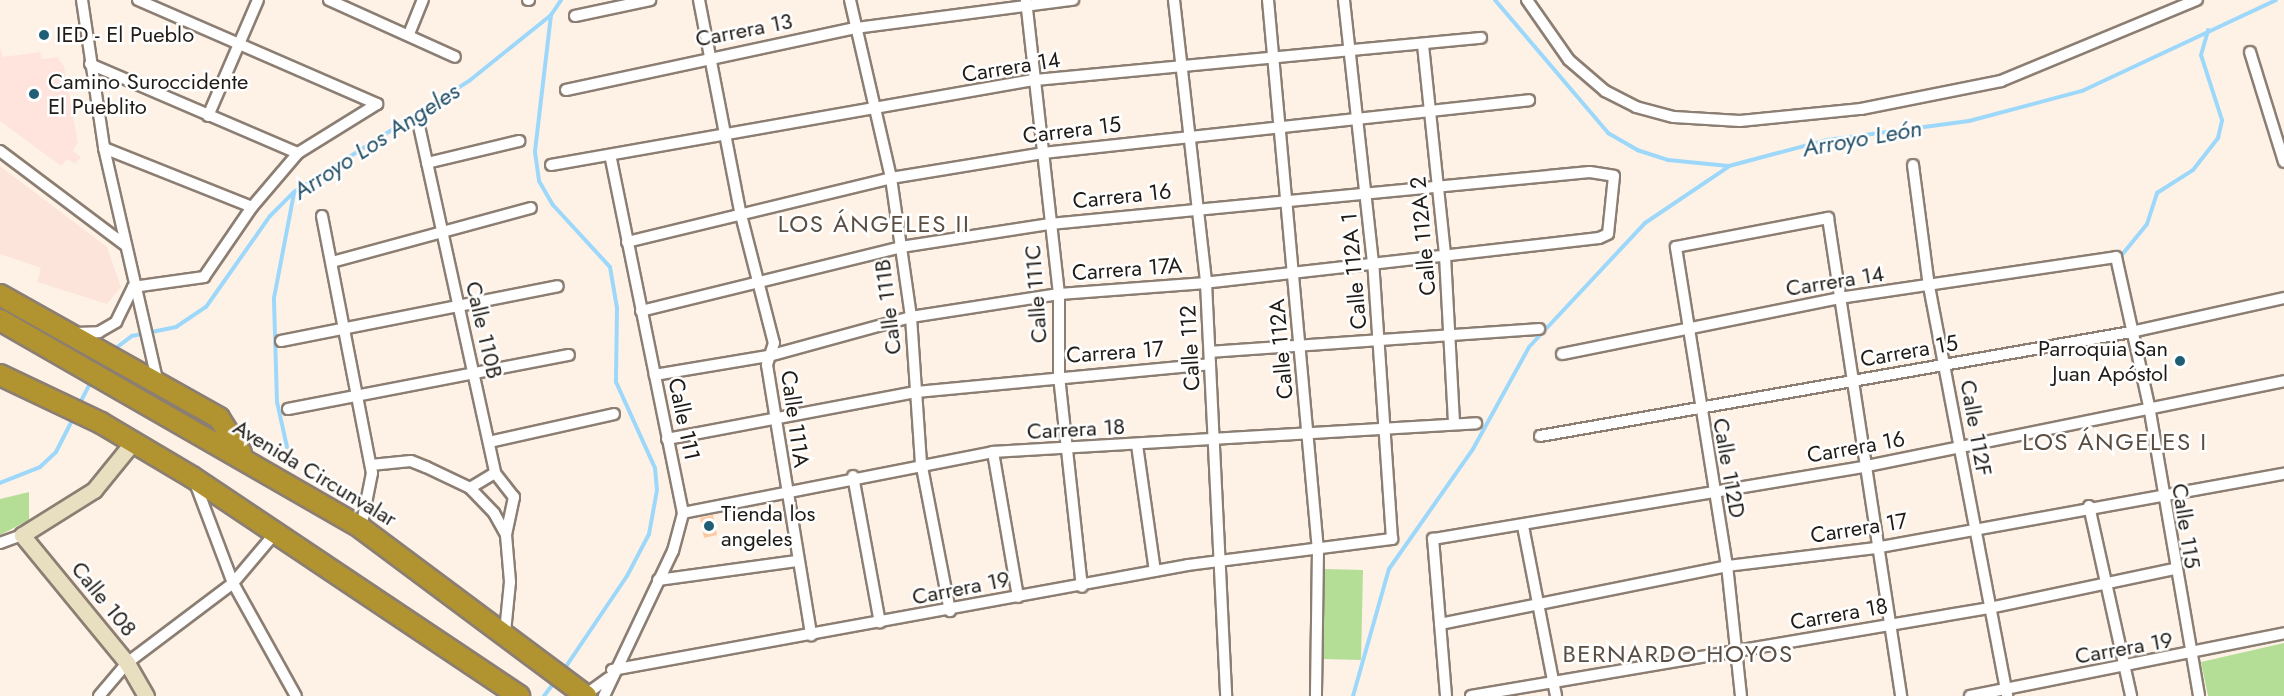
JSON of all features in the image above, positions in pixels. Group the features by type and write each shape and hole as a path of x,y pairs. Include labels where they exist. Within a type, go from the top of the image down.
{"highway":[{"path":"0,296 93,348 127,378 158,384 219,418 242,455"},
{"name":"Avenida Circunvalar","path":"0,320 82,364 127,378 242,455 361,528 524,645 589,695"},
{"path":"0,375 101,423 192,477 278,531 512,691"}],"street":[{"path":"82,0 104,148 133,287 158,384"},
{"path":"133,287 197,282 252,207 298,153 377,104 138,0"},
{"path":"208,116 258,0"},
{"path":"329,0 409,34 455,57"},
{"path":"409,34 423,0"},
{"path":"575,16 650,0"},
{"name":"Calle 111A","path":"699,0 740,211 774,343 768,356 775,420 797,561 812,635"},
{"name":"Calle 111B","path":"850,0 891,178 911,317 921,462 950,611"},
{"name":"Carrera 13","path":"567,90 710,56 856,28 1026,2 1073,0"},
{"name":"Calle 112","path":"1174,0 1206,283 1226,696"},
{"name":"Calle 112A","path":"1268,0 1288,199 1318,550 1317,696"},
{"name":"Calle 112A 1","path":"1318,550 1392,539 1380,340 1367,193 1344,0"},
{"path":"1527,0 1569,60 1605,91 1636,107 1674,117 1740,121 1861,109 2001,81 2197,0"},
{"name":"Calle 111C","path":"1026,2 1059,294 1059,376 1082,587"},
{"name":"Carrera 14","path":"551,165 727,138 1035,80 1183,64 1423,45 1482,38"},
{"name":"Calle 112A 2","path":"1423,45 1432,113 1445,256 1454,424"},
{"path":"2250,52 2284,162"},
{"path":"90,64 298,153"},
{"name":"Carrera 15","path":"627,242 740,211 891,178 1043,153 1281,126 1432,113 1529,99"},
{"name":"Calle 110B","path":"419,126 495,473 514,497 506,535 510,582 505,632"},
{"path":"427,163 519,141"},
{"path":"104,148 252,207"},
{"path":"0,151 125,245"},
{"name":"Calle 111","path":"610,155 683,513"},
{"name":"Calle 112F","path":"1913,165 1929,286 2006,693"},
{"name":"Carrera 16","path":"641,311 901,247 1050,224 1199,207 1590,172 1614,176 1608,234"},
{"path":"332,262 531,208"},
{"path":"322,216 371,465 361,528"},
{"name":"Calle 112D","path":"1741,696 1727,566 1700,411 1676,248 1828,218 1839,298"},
{"name":"Carrera 17A","path":"655,375 768,356 911,317 1059,294 1294,274 1608,234"},
{"name":"Carrera 14","path":"1562,354 1839,298 2116,257"},
{"name":"Calle 115","path":"2116,257 2131,332 2150,406 2161,495 2199,696"},
{"path":"281,341 457,303 558,286"},
{"path":"60,329 99,332 128,306 133,287"},
{"path":"1839,298 1855,380 1875,548 1901,696"},
{"name":"Carrera 15","path":"1540,436 1700,411 1855,380 2131,332 2284,298"},
{"path":"1210,352 1539,329"},
{"path":"288,410 475,377 569,355"},
{"name":"Carrera 17","path":"667,439 916,392 1059,376 1210,364"},
{"name":"Carrera 16","path":"1440,624 1433,539 1523,526 1713,491 1867,466 2150,406 2284,381"},
{"path":"489,442 614,414"},
{"name":"Carrera 18","path":"683,513 921,462 993,452 1476,423"},
{"path":"0,543 22,535 94,490 133,442"},
{"path":"1137,445 1155,571"},
{"path":"993,452 1018,597"},
{"path":"371,465 411,461 470,488 495,473"},
{"name":"Carrera 17","path":"1440,624 1727,566 1875,548 2089,506 2284,474"},
{"path":"853,476 880,623"},
{"path":"192,477 233,583 296,696"},
{"name":"Calle 110B","path":"470,488 494,513 506,535"},
{"path":"2089,506 2130,696"},
{"path":"589,695 610,674 658,580 683,513"},
{"path":"1523,526 1557,696"},
{"path":"99,696 127,663 233,583 278,531"},
{"name":"Calle 108","path":"22,535 127,663 146,696"},
{"name":"Carrera 19","path":"610,674 1082,587 1155,571 1220,560 1318,550"},
{"path":"658,580 797,561"},
{"name":"Carrera 18","path":"1471,696 1989,608 2174,569"},
{"path":"1440,624 1446,696"},
{"name":"Carrera 19","path":"1970,696 2006,693 2125,666 2191,656 2284,633"},
{"path":"589,695 610,674"}],"shaded area":[{"name":"Camino Suroccidente El Pueblito","path":"0,47 3,57 40,52 42,59 58,57 64,67 78,143 73,151 81,157 75,164 67,159 61,166 0,121"},
{"path":"0,166 107,247 121,287 107,304 37,282 41,268 0,254"}],"green space":[{"path":"29,492 29,520 0,535 0,499"},
{"path":"1325,569 1363,570 1361,660 1323,659"},
{"path":"2284,643 2284,696 2208,696 2201,662"}],"building":[{"name":"Tienda los angeles","path":"713,515 717,535 704,538 700,518"}],"waterway":[{"name":"Arroyo Los Angeles","path":"112,351 132,336 176,327 206,307 270,216 294,192 469,81 551,15 561,0"},
{"name":"Arroyo León","path":"1495,0 1608,133 1637,150 1668,160 1729,166 1827,140 1969,121 2082,91 2276,0"},
{"name":"Arroyo Los Angeles","path":"551,15 535,152 539,181 553,205 610,267 617,308 616,382 655,468 657,490 649,534 627,576 563,671"},
{"path":"2121,256 2147,224 2157,193 2193,170 2218,138 2222,120 2201,55 2208,30"},
{"path":"1353,696 1389,569 1473,449 1529,347 1645,223 1728,167"},
{"path":"287,447 277,402 274,298 294,193"},
{"name":"Arroyo Los Angeles","path":"79,405 92,380"},
{"path":"0,483 40,467 56,452 74,417"},
{"name":"Arroyo Los Angeles","path":"544,696 556,680"}],"place":[{"name":"IED - El Pueblo","path":"44,35"},
{"name":"Camino Suroccidente El Pueblito","path":"34,94"},
{"name":"Parroquia San Juan Apóstol","path":"2180,361"},
{"name":"Tienda los angeles","path":"709,526"}],"district":[{"name":"LOS ÁNGELES II","path":"874,224"},
{"name":"LOS ÁNGELES I","path":"2115,442"},
{"name":"BERNARDO HOYOS","path":"1678,654"}]}
